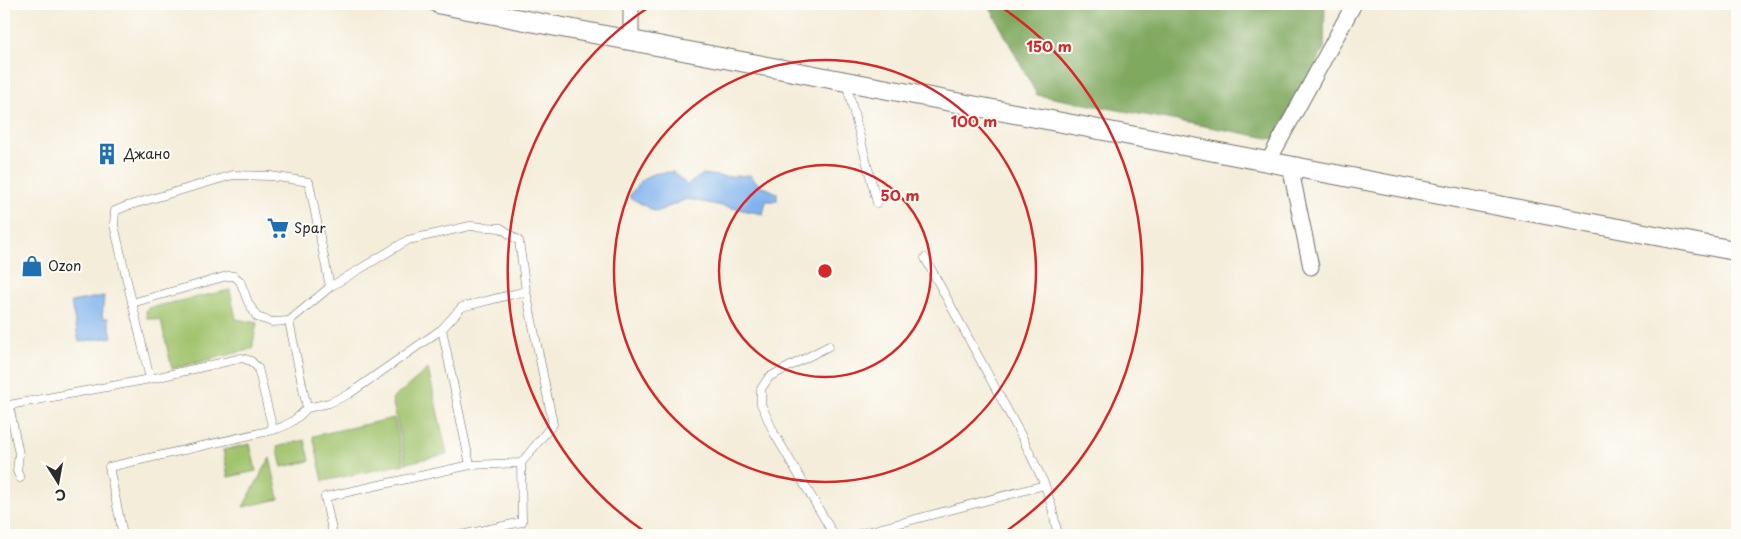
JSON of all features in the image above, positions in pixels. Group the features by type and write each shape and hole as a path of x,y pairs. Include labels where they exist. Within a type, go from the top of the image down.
{"street":[{"path":"439,4 845,80 1737,252"},
{"path":"631,4 631,40"},
{"path":"1268,162 1354,4"},
{"path":"1290,166 1311,267"}],"lane":[{"path":"845,80 877,202"},
{"path":"150,379 114,225 115,211 233,175 270,176 309,182 330,287"},
{"path":"132,303 227,276 234,276 240,281 248,302 257,317 272,322 289,321 330,287 408,240 470,226 501,228 519,241 526,291 553,424 520,463 522,522 461,535"},
{"path":"925,258 1023,439 1045,485 1058,535"},
{"path":"123,535 109,467 282,428 308,408 329,404 349,394 442,329 462,307 526,291"},
{"path":"289,321 308,408"},
{"path":"442,329 470,465"},
{"path":"829,346 768,377 761,389 761,404 774,433 834,535"},
{"path":"20,478 17,471 19,454 6,406 150,379 242,358 251,361 258,368 273,430"},
{"path":"333,535 325,497 470,465 520,463"},
{"path":"855,535 1045,485"}],"green space":[{"path":"988,4 1325,4 1324,49 1274,139 1037,95"},
{"path":"230,290 236,319 257,323 252,349 172,369 161,321 147,318 146,311 148,308"},
{"path":"428,369 447,454 406,463 392,399"},
{"path":"394,418 404,464 323,481 313,436"},
{"path":"305,440 310,461 282,467 277,447"},
{"path":"250,444 256,471 228,477 223,450"},
{"path":"270,458 279,499 243,507"}],"water":[{"path":"673,172 687,185 703,174 725,177 750,175 760,185 777,193 777,201 766,201 763,214 687,199 656,212 629,197 638,184 647,177 658,173"},
{"path":"104,296 102,318 108,318 112,337 79,342 71,302"}],"place":[{"name":"Джано","path":"107,154"},
{"name":"Spar","path":"278,228"},
{"name":"Ozon","path":"32,266"}]}
